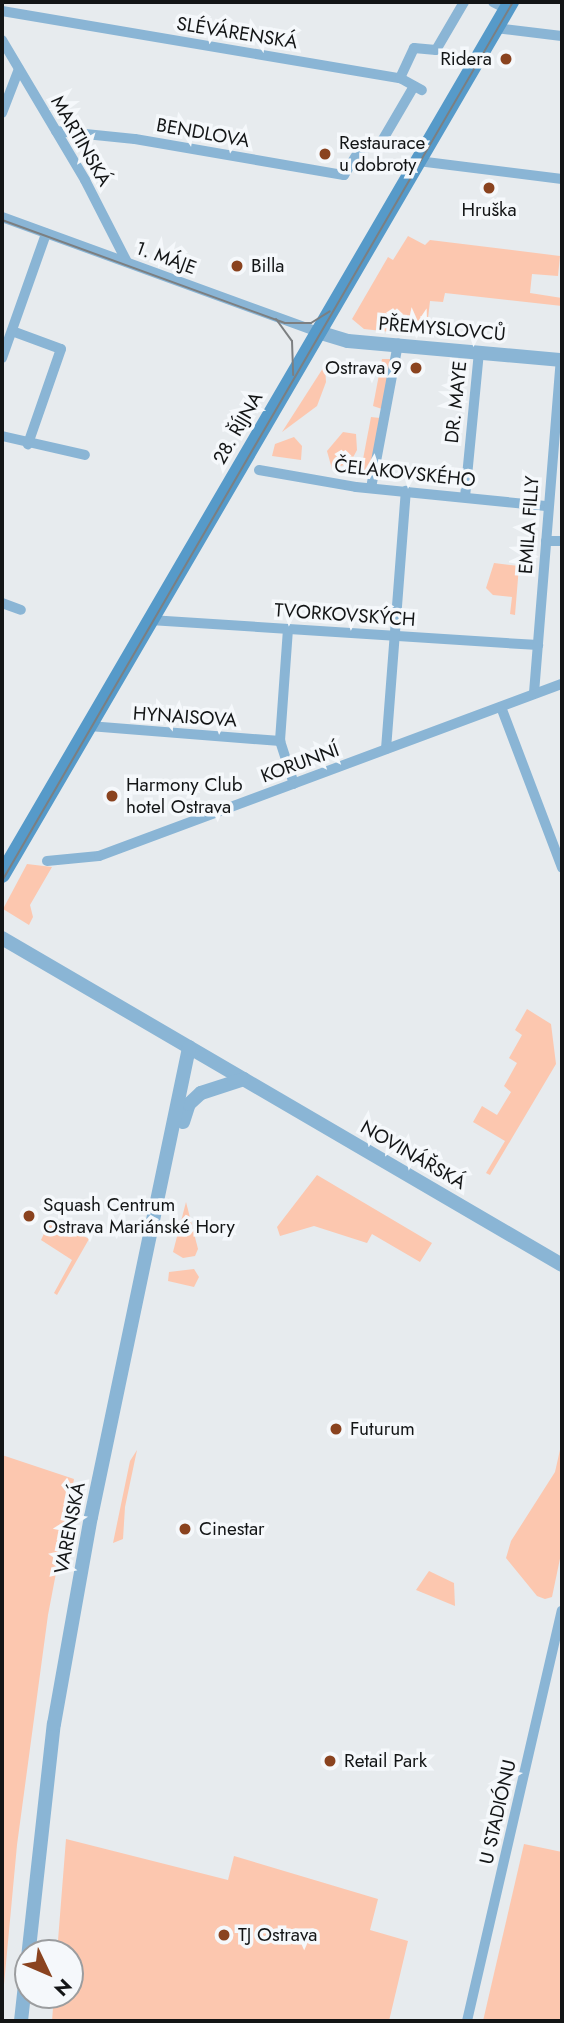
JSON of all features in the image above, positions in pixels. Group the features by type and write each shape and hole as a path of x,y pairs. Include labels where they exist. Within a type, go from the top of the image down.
{"main road":[{"name":"28. ŘÍJNA","path":"2,876 495,28 503,4"}],"street":[{"path":"400,78 414,48 436,50 464,2"},
{"name":"SLÉVÁRENSKÁ","path":"2,11 400,78 418,88 379,146 361,148 344,175"},
{"path":"495,28 562,36"},
{"name":"MARTINSKÁ","path":"2,40 56,131 127,262"},
{"path":"2,113 19,69"},
{"name":"BENDLOVA","path":"56,131 135,139 344,175"},
{"path":"418,161 562,179"},
{"name":"1. MÁJE","path":"2,217 318,332"},
{"path":"2,358 46,233"},
{"path":"12,331 61,349 28,444"},
{"name":"PŘEMYSLOVCŮ","path":"318,332 348,341 561,360"},
{"path":"372,488 398,344"},
{"name":"DR. MAYE","path":"465,497 479,352"},
{"name":"EMILA FILLY","path":"534,694 548,506 557,456 561,360"},
{"path":"2,436 85,455"},
{"name":"ČELAKOVSKÉHO","path":"260,470 372,488 548,506"},
{"path":"386,749 397,636 406,491"},
{"path":"546,541 562,541"},
{"path":"2,603 21,610"},
{"name":"TVORKOVSKÝCH","path":"150,620 538,645"},
{"path":"288,629 279,741 294,784"},
{"name":"KORUNNÍ","path":"47,861 99,856 562,684"},
{"path":"500,706 562,868"},
{"name":"HYNAISOVA","path":"89,726 279,741"},
{"name":"NOVINÁŘSKÁ","path":"2,938 562,1265"},
{"name":"VARENSKÁ","path":"21,2021 54,1724 91,1517 167,1166 189,1047"},
{"path":"167,1166 189,1104 206,1090 244,1079"},
{"name":"U STADIÓNU","path":"467,2021 562,1611"}],"shaded area":[{"path":"408,236 425,245 430,240 560,256 558,276 532,274 530,293 562,298 562,306 445,293 443,302 430,301 426,336 364,329 352,319 388,257 393,260"},
{"path":"382,359 393,359 382,409 373,406"},
{"path":"325,365 326,382 317,406 282,432"},
{"path":"371,417 380,418 380,429 370,477 360,475"},
{"path":"343,432 356,434 357,450 350,463 332,469 327,451"},
{"path":"294,437 302,446 301,460 272,456 275,444"},
{"path":"494,563 519,566 515,615 510,614 512,597 493,595 486,588"},
{"path":"27,864 52,867 30,905 33,917 29,925 3,909"},
{"path":"527,1009 551,1024 556,1064 490,1175 486,1173 505,1141 473,1122 482,1106 497,1115 511,1092 504,1086 517,1063 509,1058 522,1035 515,1030"},
{"path":"317,1175 432,1243 420,1262 372,1234 367,1243 314,1226 280,1236 277,1227"},
{"path":"186,1202 198,1249 195,1256 183,1258 173,1252"},
{"path":"56,1220 89,1239 57,1295 54,1293 72,1260 41,1240 49,1223"},
{"path":"194,1269 199,1277 194,1287 168,1281 169,1272"},
{"path":"562,1441 562,1549 552,1597 545,1599 537,1596 506,1558 511,1541 555,1472"},
{"path":"137,1450 125,1507 123,1539 113,1543 130,1461"},
{"path":"2,1455 74,1479 48,1615 17,1845 2,2006"},
{"path":"429,1571 454,1583 455,1606 416,1590"},
{"name":"TJ Ostrava","path":"66,1839 228,1880 234,1856 378,1899 370,1930 408,1941 389,2021 52,2021 53,2009 84,2009 84,1939 58,1939"},
{"path":"524,1844 562,1852 562,2021 483,2021"}],"tram line":[{"path":"2,881 513,2"},
{"path":"2,220 285,323 311,323 330,311"},
{"path":"276,319 292,341 293,375"}],"place":[{"name":"Ridera","path":"506,59"},
{"name":"Restaurace u dobroty","path":"325,154"},
{"name":"Hruška","path":"489,188"},
{"name":"Billa","path":"237,266"},
{"name":"Ostrava 9","path":"416,368"},
{"name":"Harmony Club hotel Ostrava","path":"112,796"},
{"name":"Squash Centrum Ostrava Mariánské Hory","path":"29,1216"},
{"name":"Futurum","path":"336,1429"},
{"name":"Cinestar","path":"185,1529"},
{"name":"Retail Park","path":"330,1761"},
{"name":"TJ Ostrava","path":"224,1935"}]}
